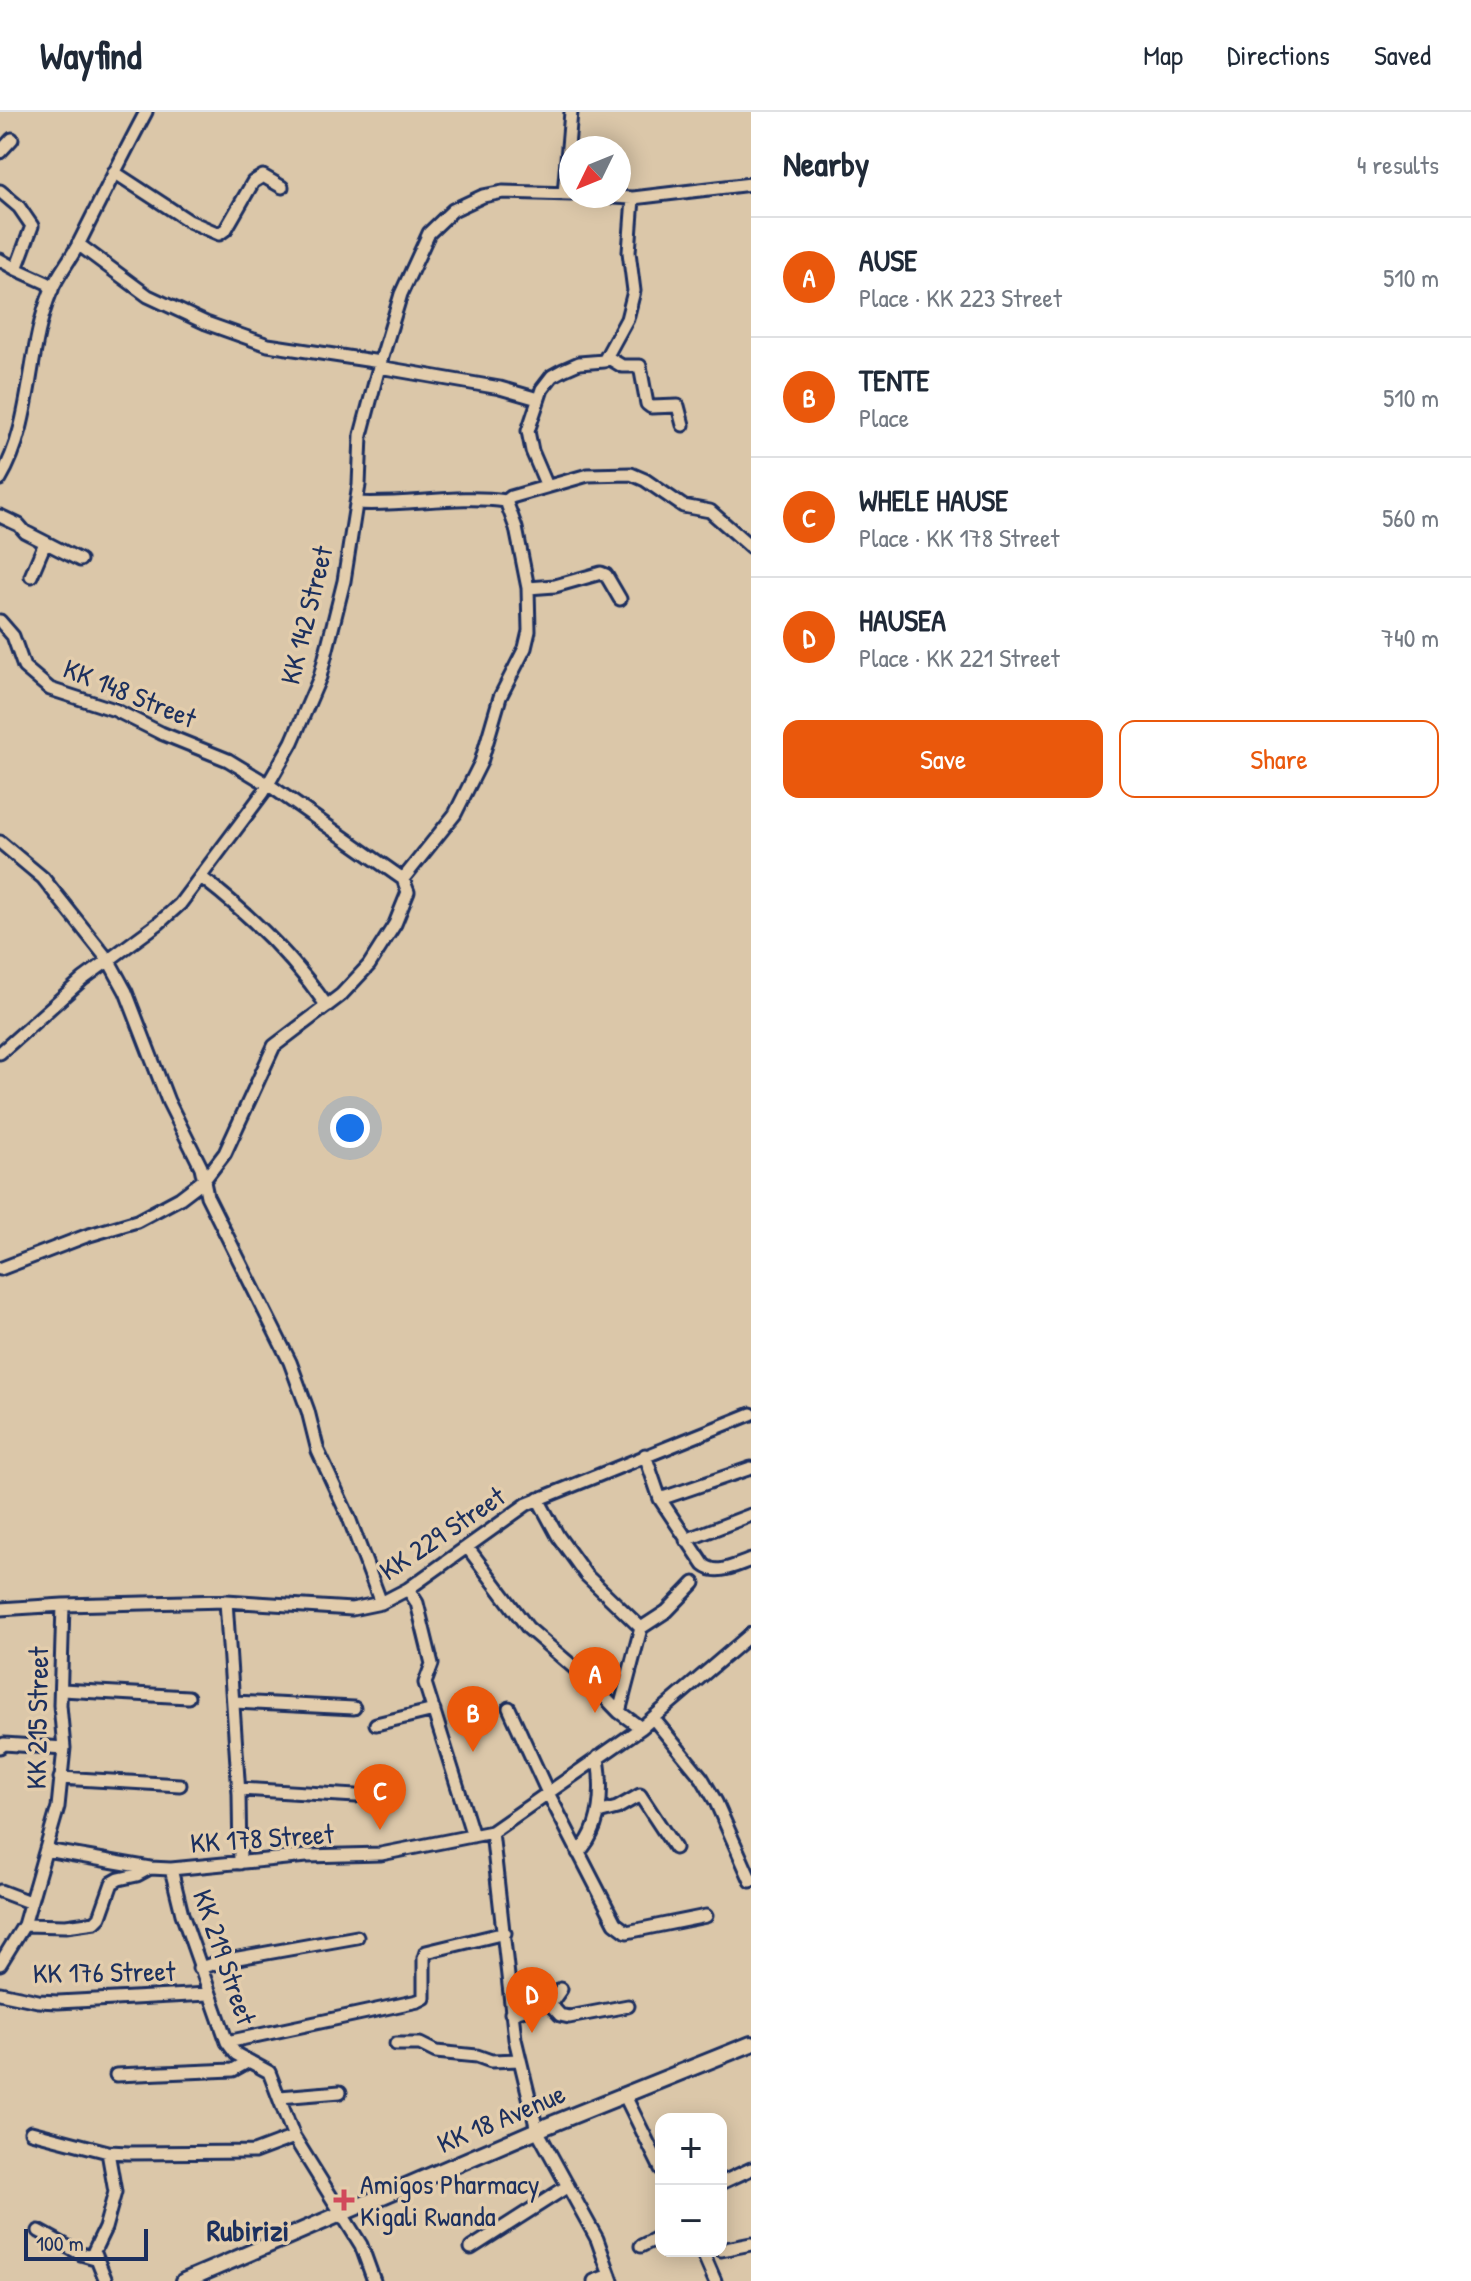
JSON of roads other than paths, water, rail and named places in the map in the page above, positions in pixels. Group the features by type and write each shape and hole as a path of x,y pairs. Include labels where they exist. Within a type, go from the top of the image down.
{"main road":[{"name":"KK 18 Avenue","path":"184,2281 537,2130 751,2044"}],"street":[{"path":"0,479 25,416 35,346 52,290 146,112"},
{"path":"570,136 571,112"},
{"path":"0,152 12,139"},
{"path":"114,172 189,221 219,234 226,229 258,177 263,176 282,187"},
{"path":"547,486 532,451 528,431 544,384 552,376 579,363 604,361 627,319 634,291 629,252 633,198 751,184"},
{"path":"0,191 19,207 32,226 16,269"},
{"name":"KK 142 Street","path":"0,1053 83,979 170,915 269,785 292,742 320,677 344,581 356,503 361,435 380,364 401,294 429,233 461,205 483,196 503,192 559,194"},
{"path":"78,244 148,296 206,323 268,345 380,364 500,388 538,399"},
{"path":"0,260 47,283 52,290"},
{"path":"607,357 622,366 640,366 647,404 651,407 678,406 683,425"},
{"path":"356,503 506,501 588,475 618,473 638,476 683,506 710,511 751,547"},
{"path":"0,1269 86,1236 137,1221 180,1198 205,1179 225,1153 274,1046 327,1006 369,965 395,924 408,892 403,879 455,814 481,762 500,697 525,648 529,631 528,588 516,528 506,501"},
{"path":"0,516 80,560"},
{"path":"31,576 45,543"},
{"path":"528,588 555,586 601,573 606,575 620,599"},
{"name":"KK 148 Street","path":"0,621 13,636 24,667 50,689 115,710 161,733 206,749 269,785 403,879"},
{"path":"0,842 43,878 109,961 126,992 168,1101 194,1151 205,1179 207,1196 290,1362 308,1411 318,1451 349,1518 381,1603"},
{"path":"201,877 252,920 299,969 327,1006"},
{"name":"KK 229 Street","path":"0,1609 226,1601 352,1609 381,1603 408,1589 527,1504 751,1414"},
{"path":"645,1455 660,1499 704,1565 712,1571 751,1560"},
{"path":"660,1499 751,1468"},
{"path":"538,1499 558,1536 586,1575 641,1628"},
{"path":"686,1540 751,1515"},
{"path":"468,1548 528,1628 586,1678 619,1712 641,1728"},
{"path":"619,1712 641,1628 667,1611 694,1583"},
{"path":"408,1589 417,1603 432,1664 425,1683 473,1836"},
{"path":"226,1601 239,1789 240,1863"},
{"name":"KK 215 Street","path":"0,1964 24,1925 58,1807 64,1748 60,1705 63,1605"},
{"name":"KK 178 Street","path":"24,1925 66,1926 95,1922 100,1917 112,1883 150,1868 171,1869 307,1856 381,1854 492,1832 641,1728 751,1634"},
{"path":"62,1690 188,1697"},
{"path":"234,1702 354,1708"},
{"path":"509,1708 578,1853 621,1930 627,1932 706,1916"},
{"path":"376,1724 434,1710"},
{"path":"653,1718 702,1778 751,1881"},
{"path":"0,1747 4,1744 64,1748"},
{"path":"578,1853 594,1832 598,1813 601,1775 598,1757"},
{"path":"60,1778 180,1785"},
{"path":"239,1789 356,1796"},
{"path":"598,1813 617,1808 640,1795 675,1848"},
{"path":"492,1832 511,2013 520,2060 537,2130 597,2239 611,2278 594,2281"},
{"path":"46,1850 150,1868"},
{"name":"KK 219 Street","path":"171,1869 199,1968 227,2042 236,2054 269,2072 294,2137 361,2245 374,2281"},
{"path":"0,1891 29,1902"},
{"path":"227,2042 418,2001 424,1998 426,1952 505,1933"},
{"path":"199,1968 227,1960 357,1937"},
{"path":"511,2013 551,2003 561,1989"},
{"name":"KK 176 Street","path":"0,1993 58,2002 208,1994"},
{"path":"551,2003 560,2015 569,2017 628,2006"},
{"path":"396,2044 420,2044 436,2052 477,2056 491,2061 520,2060"},
{"path":"116,2075 233,2070 249,2061"},
{"path":"280,2097 340,2092"},
{"path":"624,2094 655,2157"},
{"path":"31,2132 108,2152 254,2152 294,2137"},
{"path":"106,2281 94,2251 105,2228 115,2192 108,2152"},
{"path":"727,2180 751,2169"},
{"path":"471,2248 568,2186"},
{"path":"39,2231 81,2254 95,2258"},
{"path":"641,2246 655,2239"},
{"path":"727,2249 751,2244"},
{"path":"708,2257 715,2281"}],"place":[{"name":"AUSE","path":"595,1713"},
{"name":"TENTE","path":"473,1752"},
{"name":"WHELE HAUSE","path":"380,1830"},
{"name":"HAUSEA","path":"532,2033"},
{"name":"Amigos Pharmacy Kigali Rwanda","path":"344,2200"}],"district":[{"name":"Rubirizi","path":"248,2230"}]}
